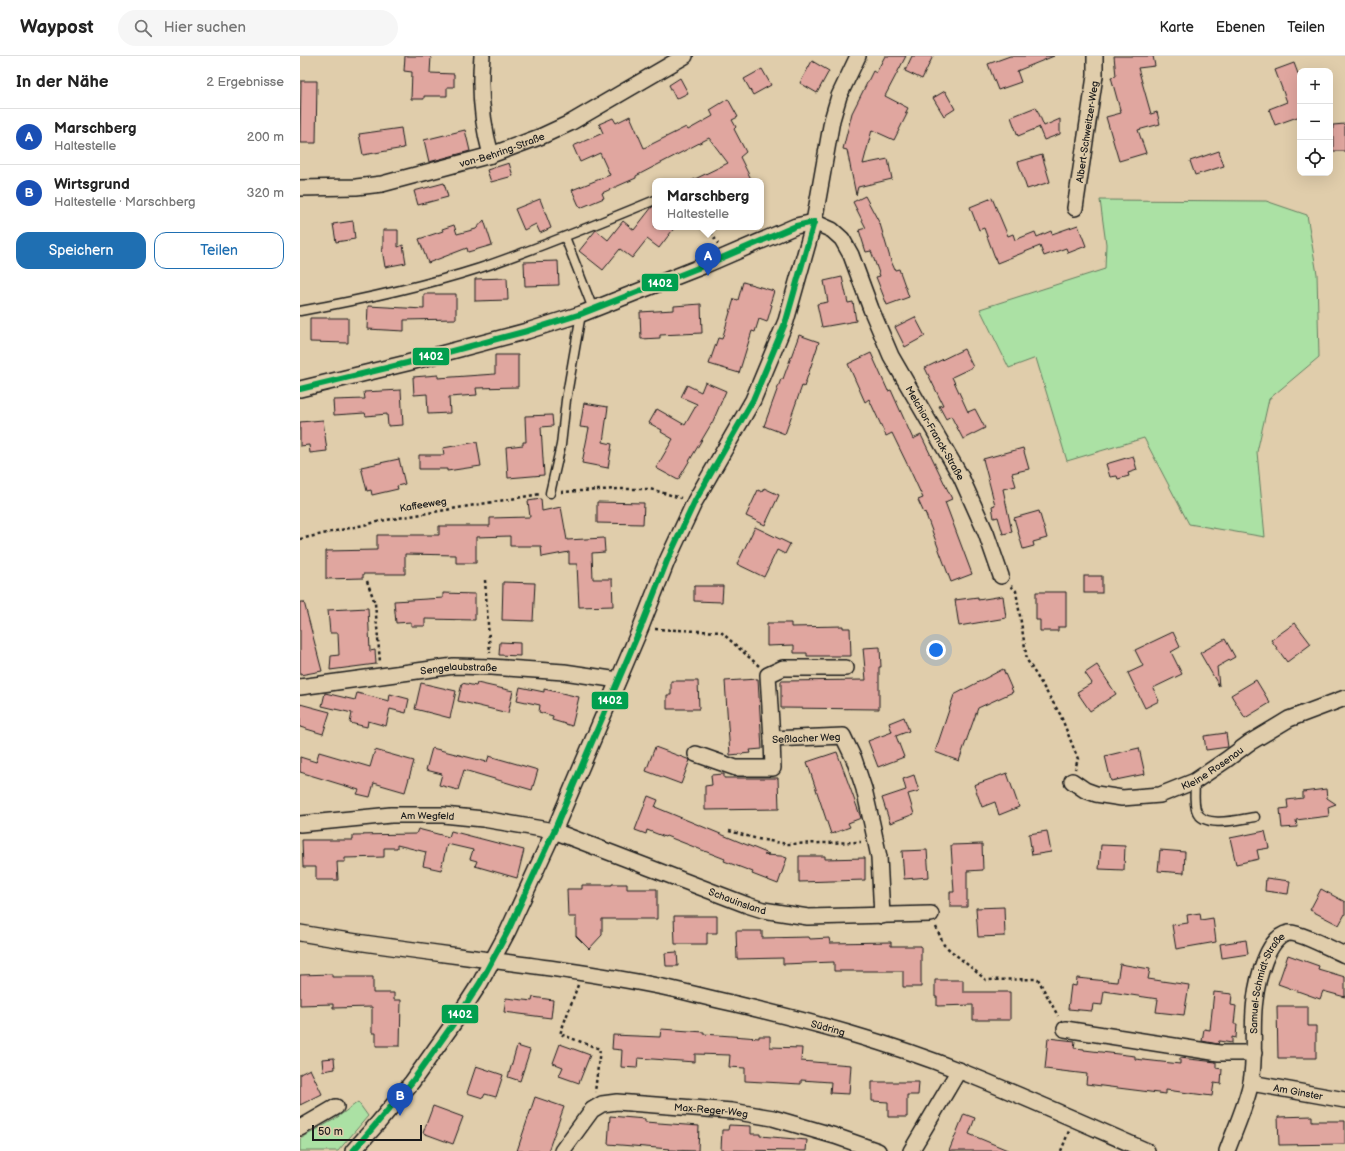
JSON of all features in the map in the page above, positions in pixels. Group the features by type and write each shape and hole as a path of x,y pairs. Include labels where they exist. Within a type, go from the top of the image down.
{"street":[{"path":"482,56 482,104 484,130 490,155"},
{"name":"von-Behring-Straße","path":"300,188 356,187 382,184 490,155 542,136 570,123 685,56"},
{"path":"353,1151 412,1082 458,1017 493,960 554,831 640,627 666,561 695,501 753,400 786,321 814,222 832,120 839,96 858,56"},
{"name":"Albert-Schweitzer-Weg","path":"1075,208 1095,76 1095,56"},
{"path":"300,389 520,333 587,312 796,226 814,222"},
{"name":"Melchior-Franck-Straße","path":"814,222 832,230 842,239 851,255 891,356 961,476 986,533 1001,576"},
{"name":"Sengelaubstraße","path":"300,687 454,666 564,672 618,680"},
{"path":"768,675 783,668 846,668"},
{"name":"Seßlacher Weg","path":"768,675 772,740 843,736 854,758 864,789 878,857 882,916"},
{"name":"Kleine Rosenau","path":"1072,781 1085,790 1096,794 1122,798 1160,795 1194,781 1226,760 1248,743 1289,719 1345,698"},
{"path":"696,754 736,768 772,768 772,740"},
{"name":"Am Wegfeld","path":"300,824 391,815 443,815 483,819 554,831"},
{"name":"Schauinsland","path":"554,831 763,910 808,917 931,914"},
{"name":"Südring","path":"300,933 359,943 493,960 663,987 789,1017 875,1041 959,1070 1147,1151"},
{"name":"Samuel-Schmidt-Straße","path":"1227,1151 1251,1083 1254,1053 1255,1000 1265,957 1276,940 1288,933 1297,934 1345,955"},
{"path":"1065,1029 1219,1052 1254,1053"},
{"path":"911,1151 959,1070"},
{"name":"Am Ginster","path":"1251,1083 1345,1100"},
{"name":"Max-Reger-Weg","path":"592,1110 602,1104 617,1102 732,1111 773,1118 835,1136 878,1151"},
{"path":"300,1128 336,1108"},
{"path":"562,1151 592,1110"}],"lane":[{"path":"300,311 374,297 478,268 565,237 652,201"},
{"path":"550,493 561,444 566,400 587,312 565,237"},
{"path":"1194,781 1196,808 1198,814 1206,821 1213,822 1255,817"}],"path":[{"path":"710,230 726,256"},
{"name":"Kaffeeweg","path":"300,539 386,520 550,493 618,489 650,489 695,501"},
{"path":"1001,576 1016,591 1027,660 1060,714 1078,759 1072,781"},
{"path":"485,580 491,667"},
{"path":"367,581 375,603 381,676"},
{"path":"669,630 721,632 768,675"},
{"path":"729,831 758,839 787,844 874,842"},
{"path":"931,914 944,945 986,980 1038,979 1065,1029"},
{"path":"582,974 560,1034 600,1049 592,1110"},
{"path":"1061,1151 1074,1119"}],"green space":[{"path":"1100,200 1266,201 1307,215 1317,274 1319,357 1269,399 1257,452 1265,537 1189,524 1144,438 1067,461 1036,358 1009,368 980,309 1105,269 1106,244"},
{"path":"358,1102 368,1116 338,1151 300,1151 300,1139 335,1119"}],"building":[{"path":"405,56 431,56 430,73 454,74 454,87 447,87 447,96 424,96 424,99 411,99 412,72 404,71"},
{"path":"885,56 906,56 885,96 908,108 905,114 908,112 894,140 872,130 863,164 888,159 892,179 858,187 856,195 847,150 843,149 852,113 873,71 876,73"},
{"path":"912,56 933,56 922,79 905,71"},
{"path":"1010,56 1054,56 1017,71 1021,82 998,90 988,64"},
{"path":"1114,56 1153,56 1155,66 1138,68 1151,114 1157,112 1160,124 1138,130 1146,153 1119,161 1106,117 1121,113 1111,77 1116,76"},
{"path":"812,61 829,71 817,93 800,83"},
{"path":"1294,63 1297,71 1297,117 1275,125 1269,109 1287,102 1275,70"},
{"path":"762,69 771,85 753,95 744,79"},
{"path":"680,78 688,93 676,99 669,85"},
{"path":"301,81 317,81 316,143 300,143"},
{"path":"945,91 955,109 944,116 933,98"},
{"path":"728,99 738,117 732,120 736,127 734,129 746,152 740,157 750,178 697,178 728,163 709,138 636,176 636,178 602,193 604,198 580,208 572,190 610,175 600,153 580,162 573,146 603,133 599,124 613,118 616,123 630,116 644,148 686,127 688,130 713,116 710,110"},
{"path":"1036,107 1044,126 1060,119 1060,134 1044,140 1039,128 1040,127 1018,136 1011,117"},
{"path":"1345,124 1345,151 1333,151 1333,125"},
{"path":"401,128 404,148 363,155 359,134"},
{"path":"465,130 470,151 429,162 424,140"},
{"path":"1219,151 1224,166 1195,175 1190,161"},
{"path":"1042,155 1050,182 1027,189 1018,162"},
{"path":"509,163 513,176 491,182 487,170"},
{"path":"444,183 448,197 418,205 414,191"},
{"path":"865,196 880,224 891,261 895,270 899,269 909,297 887,305 876,277 880,276 871,251 866,252 859,230 866,228 853,202"},
{"path":"992,198 1008,236 1013,234 1015,240 1035,232 1037,237 1051,231 1052,234 1078,225 1086,246 1068,253 1066,248 1044,256 1040,246 997,263 984,228 979,230 970,207"},
{"path":"540,199 551,228 540,233 536,224 524,230 515,209"},
{"path":"652,207 652,230 673,230 659,248 647,239 632,258 620,249 603,270 579,251 596,230 608,240 623,221 634,230"},
{"path":"484,220 492,245 468,252 467,248 428,263 419,239 443,231 442,229 454,225 457,234 476,229"},
{"path":"353,221 355,239 336,242 333,224"},
{"path":"383,230 398,230 398,247 403,245 406,263 385,267 382,249"},
{"path":"558,261 559,285 525,286 524,262"},
{"path":"842,277 848,303 853,302 856,321 822,327 817,304 828,302 824,281"},
{"path":"507,278 508,300 475,301 475,279"},
{"path":"743,282 774,291 767,322 759,319 755,332 752,331 739,373 709,364 718,338 722,339 734,299 738,300"},
{"path":"424,294 456,294 456,319 404,320 404,331 367,329 368,306 424,309"},
{"path":"701,304 702,333 660,335 660,338 641,339 640,312 674,310 674,306"},
{"path":"915,317 925,336 905,347 895,327"},
{"path":"310,318 348,318 348,343 310,342"},
{"path":"799,335 819,342 804,387 802,386 785,434 764,426"},
{"path":"964,349 973,367 952,377 968,412 975,409 985,428 963,439 951,416 946,419 939,406 943,405 925,368"},
{"path":"871,353 888,391 891,390 913,439 921,435 952,499 945,502 972,574 951,582 925,512 924,513 918,500 923,498 911,472 892,433 886,436 869,399 865,402 848,364"},
{"path":"495,355 518,355 518,387 476,388 477,395 449,397 450,413 428,414 427,394 414,395 413,377 438,375 438,378 495,374"},
{"path":"705,382 726,391 713,421 678,480 656,468 673,439 661,432 662,430 649,423 657,409 685,425 697,404 681,397 687,385 701,392"},
{"path":"401,390 403,425 388,426 387,414 366,416 365,413 334,415 333,400 365,399 364,392"},
{"path":"584,403 608,407 603,442 612,444 608,468 582,463 589,428 580,427"},
{"path":"552,415 553,426 541,427 544,475 508,478 506,447 523,445 523,442 526,442 525,416"},
{"path":"323,420 327,451 310,453 309,445 300,446 300,422"},
{"path":"477,442 481,466 447,471 447,469 419,469 419,455 444,455 443,448"},
{"path":"1023,448 1029,469 1012,473 1016,486 1003,489 1012,532 1003,534 998,517 994,518 992,506 995,505 983,459"},
{"path":"1133,456 1137,470 1128,473 1129,476 1118,479 1117,476 1110,477 1106,464"},
{"path":"399,459 405,484 397,486 398,489 372,495 371,490 367,491 361,467"},
{"path":"764,488 779,495 765,525 746,516 758,490 762,492"},
{"path":"541,499 542,511 561,507 567,540 604,538 605,552 592,553 593,579 612,579 613,606 579,607 577,564 569,564 569,552 542,557 541,546 510,546 510,536 476,537 476,563 456,563 456,555 405,554 405,574 363,574 363,578 326,579 326,551 377,550 377,535 439,535 439,526 490,526 490,518 530,517 528,501"},
{"path":"597,502 644,503 643,524 597,523"},
{"path":"1039,511 1047,538 1033,542 1034,546 1023,549 1014,518"},
{"path":"755,527 790,544 785,554 777,550 764,577 737,564"},
{"path":"1084,576 1102,576 1102,593 1084,593"},
{"path":"503,582 535,583 533,621 502,620"},
{"path":"694,586 723,586 722,602 694,601"},
{"path":"1036,592 1066,592 1066,627 1058,627 1058,631 1040,631 1040,620 1036,620"},
{"path":"443,593 475,594 475,620 425,619 425,626 411,626 411,622 396,623 394,601 443,598"},
{"path":"1003,596 1006,618 959,626 955,600 978,597 978,600"},
{"path":"300,602 304,602 322,671 300,675"},
{"path":"368,608 370,651 375,650 376,664 330,670 331,656 339,655 338,633 330,633 328,610"},
{"path":"767,623 791,623 791,627 843,626 843,628 850,628 851,656 807,656 807,653 794,653 794,645 767,646"},
{"path":"1295,623 1311,644 1287,662 1271,640"},
{"path":"1173,632 1180,647 1171,652 1182,674 1153,688 1159,701 1145,708 1128,673 1143,666 1135,650"},
{"path":"1225,639 1235,657 1217,667 1219,686 1200,653"},
{"path":"500,642 520,643 520,656 499,655"},
{"path":"880,647 881,667 879,667 879,709 781,708 781,681 866,680 863,648"},
{"path":"1097,665 1116,694 1090,711 1077,692 1092,683 1085,673"},
{"path":"1003,669 1013,692 978,708 959,761 935,752 954,695"},
{"path":"758,679 762,749 750,750 751,753 730,755 725,681"},
{"path":"1256,680 1270,703 1245,718 1231,695"},
{"path":"671,681 698,681 699,709 667,709 667,695 671,695"},
{"path":"421,683 456,691 450,718 415,709"},
{"path":"462,683 476,686 477,683 513,691 508,713 458,701"},
{"path":"520,687 544,692 544,689 579,697 572,726 552,720 553,716 539,712 540,705 517,700"},
{"path":"325,693 355,700 357,693 389,701 390,694 409,699 406,713 390,709 386,726 368,721 367,727 350,723 352,713 322,706"},
{"path":"300,704 330,712 323,734 300,727"},
{"path":"904,717 909,731 896,736 904,757 878,767 868,741 892,732 889,723"},
{"path":"1226,733 1228,747 1206,750 1204,736"},
{"path":"655,747 690,760 681,784 646,771"},
{"path":"432,748 487,762 489,756 538,770 532,790 464,770 458,790 439,785 442,774 426,770"},
{"path":"1139,748 1145,774 1111,781 1105,756"},
{"path":"375,750 414,761 405,792 374,783 370,797 357,794 359,790 300,772 300,757 316,762 319,752 370,767"},
{"path":"837,752 861,818 848,823 850,827 831,834 807,762"},
{"path":"1007,773 1019,807 999,815 995,802 982,807 974,785"},
{"path":"724,774 724,778 778,778 779,809 705,810 705,786 712,785 711,775"},
{"path":"914,775 919,791 908,794 914,814 890,823 882,798 906,790 903,779"},
{"path":"1326,789 1327,798 1336,804 1328,807 1329,816 1296,820 1297,827 1282,828 1280,809 1288,808 1287,800 1303,798 1303,792"},
{"path":"648,796 658,800 655,807 769,854 764,855 781,856 787,858 778,884 752,874 753,872 724,861 725,859 666,836 665,837 647,830 646,834 635,830"},
{"path":"418,829 449,837 451,831 524,850 517,878 475,866 477,861 470,859 473,850 447,844 441,870 423,866 426,852 397,845 397,848 384,848 384,857 345,858 345,862 337,862 338,880 316,880 316,867 303,867 302,840 353,840 353,835 416,834"},
{"path":"1047,831 1051,852 1032,855 1029,834"},
{"path":"1265,831 1269,848 1257,850 1259,859 1236,864 1230,838"},
{"path":"982,844 983,870 967,871 967,907 950,907 950,892 954,892 951,845"},
{"path":"1101,845 1125,846 1124,870 1099,869"},
{"path":"927,850 929,877 904,879 902,851"},
{"path":"1160,850 1185,852 1184,873 1158,871"},
{"path":"799,856 825,856 825,859 865,858 865,880 799,882"},
{"path":"1266,878 1290,881 1288,894 1265,891"},
{"path":"627,884 627,889 657,889 657,919 602,919 602,935 589,949 576,936 576,917 568,917 567,889 582,889 582,885"},
{"path":"1321,889 1345,902 1345,914 1339,925 1310,910"},
{"path":"1004,907 1005,936 978,937 976,908"},
{"path":"1200,913 1201,920 1213,918 1216,942 1176,949 1172,925 1188,923 1187,915"},
{"path":"674,916 717,916 717,933 707,933 707,944 675,944"},
{"path":"736,931 762,931 762,938 829,938 830,943 891,942 891,946 921,946 921,987 903,987 903,971 834,971 834,962 783,964 783,958 737,959"},
{"path":"1246,940 1248,954 1222,958 1220,944"},
{"path":"677,952 678,966 666,966 665,953"},
{"path":"1288,955 1319,966 1318,969 1345,977 1345,997 1323,991 1320,999 1278,984"},
{"path":"1120,964 1150,969 1148,979 1189,985 1184,1015 1156,1012 1158,999 1104,991 1102,1005 1093,1004 1092,1011 1068,1009 1071,985 1076,986 1077,978 1117,982"},
{"path":"332,974 332,977 373,977 373,993 394,993 394,1000 401,1000 400,1046 376,1046 376,1033 372,1033 372,1007 333,1008 333,1004 300,1005 300,975"},
{"path":"935,980 963,980 963,992 1010,992 1010,1020 973,1020 973,1005 937,1006 937,997 935,997"},
{"path":"1214,992 1232,994 1231,1005 1236,1006 1234,1024 1237,1024 1236,1038 1232,1037 1232,1043 1219,1041 1218,1044 1202,1041 1204,1029 1210,1030"},
{"path":"533,997 553,1000 551,1018 504,1012 506,998 532,1001"},
{"path":"1277,1006 1308,1006 1308,1026 1316,1026 1316,1058 1278,1058"},
{"path":"661,1029 759,1038 759,1036 770,1036 770,1047 802,1048 801,1061 851,1065 849,1094 830,1093 831,1082 801,1080 801,1084 745,1081 745,1068 729,1067 730,1055 695,1054 695,1062 638,1058 637,1068 621,1067 622,1050 612,1049 613,1035 660,1037"},
{"path":"1048,1038 1075,1041 1074,1048 1135,1056 1135,1059 1180,1064 1180,1058 1216,1062 1216,1068 1222,1069 1221,1084 1214,1083 1212,1096 1166,1090 1166,1094 1086,1084 1087,1074 1045,1069"},
{"path":"560,1044 590,1055 579,1083 559,1076 563,1067 553,1063"},
{"path":"517,1046 530,1050 520,1081 508,1077"},
{"path":"334,1058 335,1069 323,1071 322,1059"},
{"path":"476,1066 503,1075 496,1097 485,1094 483,1098 467,1093"},
{"path":"310,1069 322,1094 300,1105 300,1074"},
{"path":"872,1082 919,1082 918,1095 907,1095 907,1117 888,1117 888,1102 872,1101"},
{"path":"535,1097 564,1107 548,1151 517,1151"},
{"path":"433,1106 463,1117 453,1144 423,1133"},
{"path":"964,1114 975,1118 969,1134 1010,1151 949,1151"},
{"path":"610,1116 645,1119 645,1122 699,1126 698,1151 669,1150 670,1149 608,1144"},
{"path":"1312,1116 1312,1121 1345,1121 1345,1144 1279,1145 1278,1117"},
{"path":"729,1125 751,1126 751,1134 760,1134 760,1136 807,1140 806,1151 721,1150 722,1130 728,1130"}],"transit line":[{"name":"1402","path":"300,389 407,363 527,331 581,314 703,266 796,226 814,222"},
{"name":"1402","path":"353,1151 412,1082 458,1017 480,983 508,931 554,831 641,627 667,561 695,501 753,400 786,321 814,222"}],"place":[{"name":"Marschberg","path":"708,276"},
{"name":"Wirtsgrund","path":"400,1116"}]}
